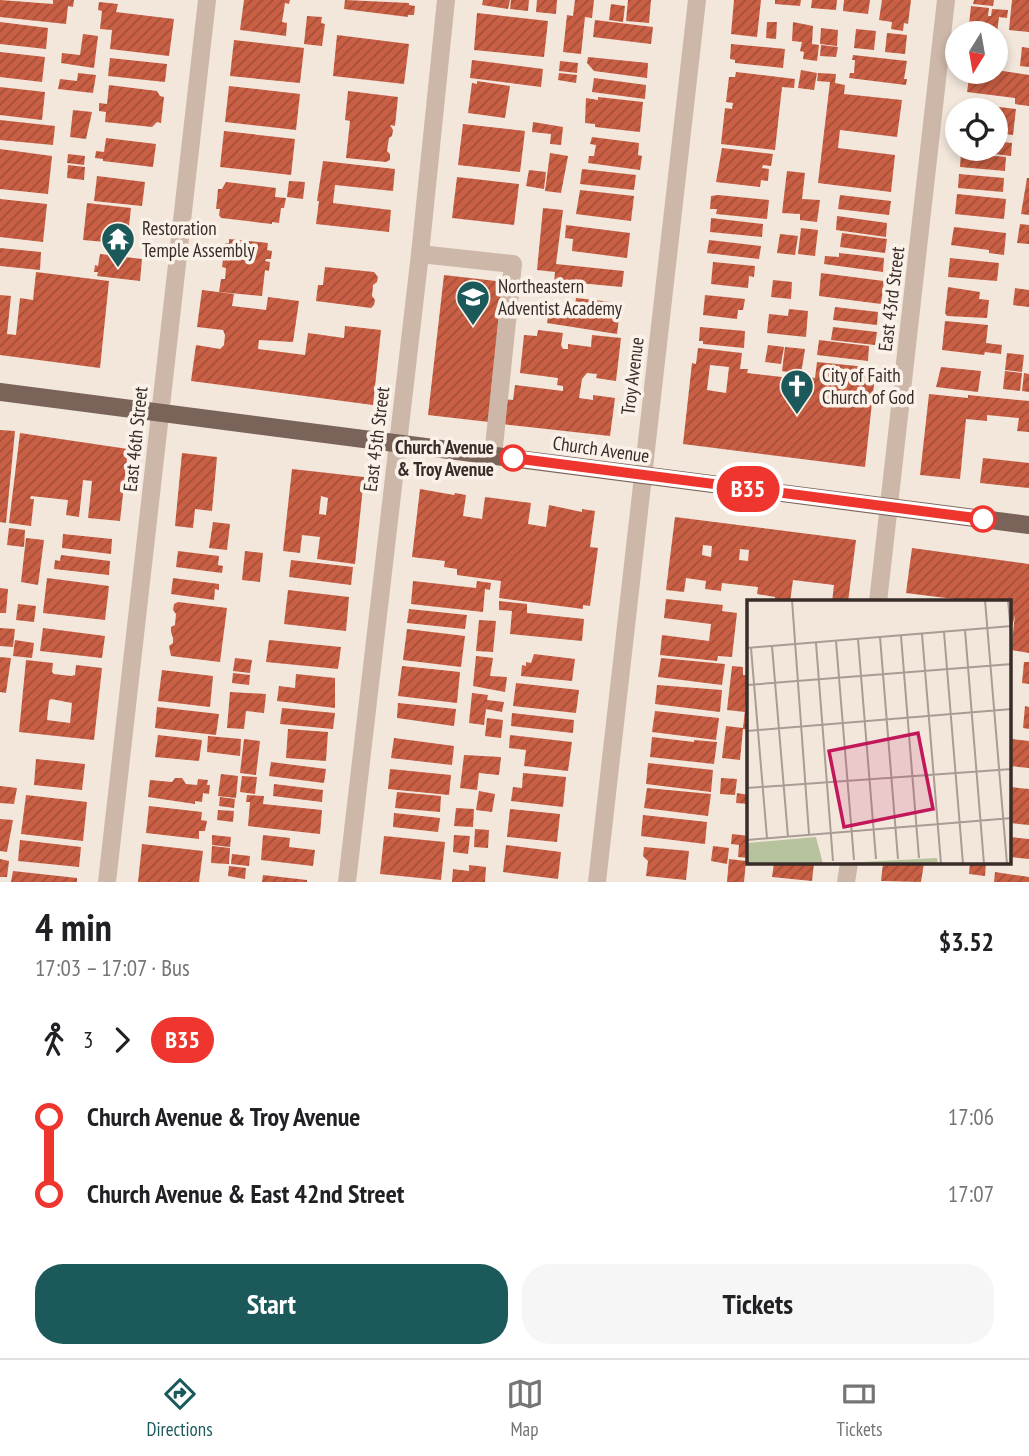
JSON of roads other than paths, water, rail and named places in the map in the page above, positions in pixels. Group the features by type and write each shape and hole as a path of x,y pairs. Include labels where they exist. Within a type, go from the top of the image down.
{"main road":[{"name":"Church Avenue","path":"0,392 1029,525"}],"street":[{"name":"East 46th Street","path":"107,882 207,0"},
{"name":"East 45th Street","path":"347,882 420,254 446,0"},
{"name":"Troy Avenue","path":"597,882 697,0"},
{"name":"East 43rd Street","path":"877,600 946,0"},
{"path":"420,254 513,264 493,456"},
{"path":"846,882 849,864"}],"place":[{"name":"Restoration Temple Assembly","path":"118,269"},
{"name":"Northeastern Adventist Academy","path":"473,327"},
{"name":"City of Faith Church of God","path":"797,416"},
{"name":"Church Avenue & Troy Avenue","path":"513,458"}]}
